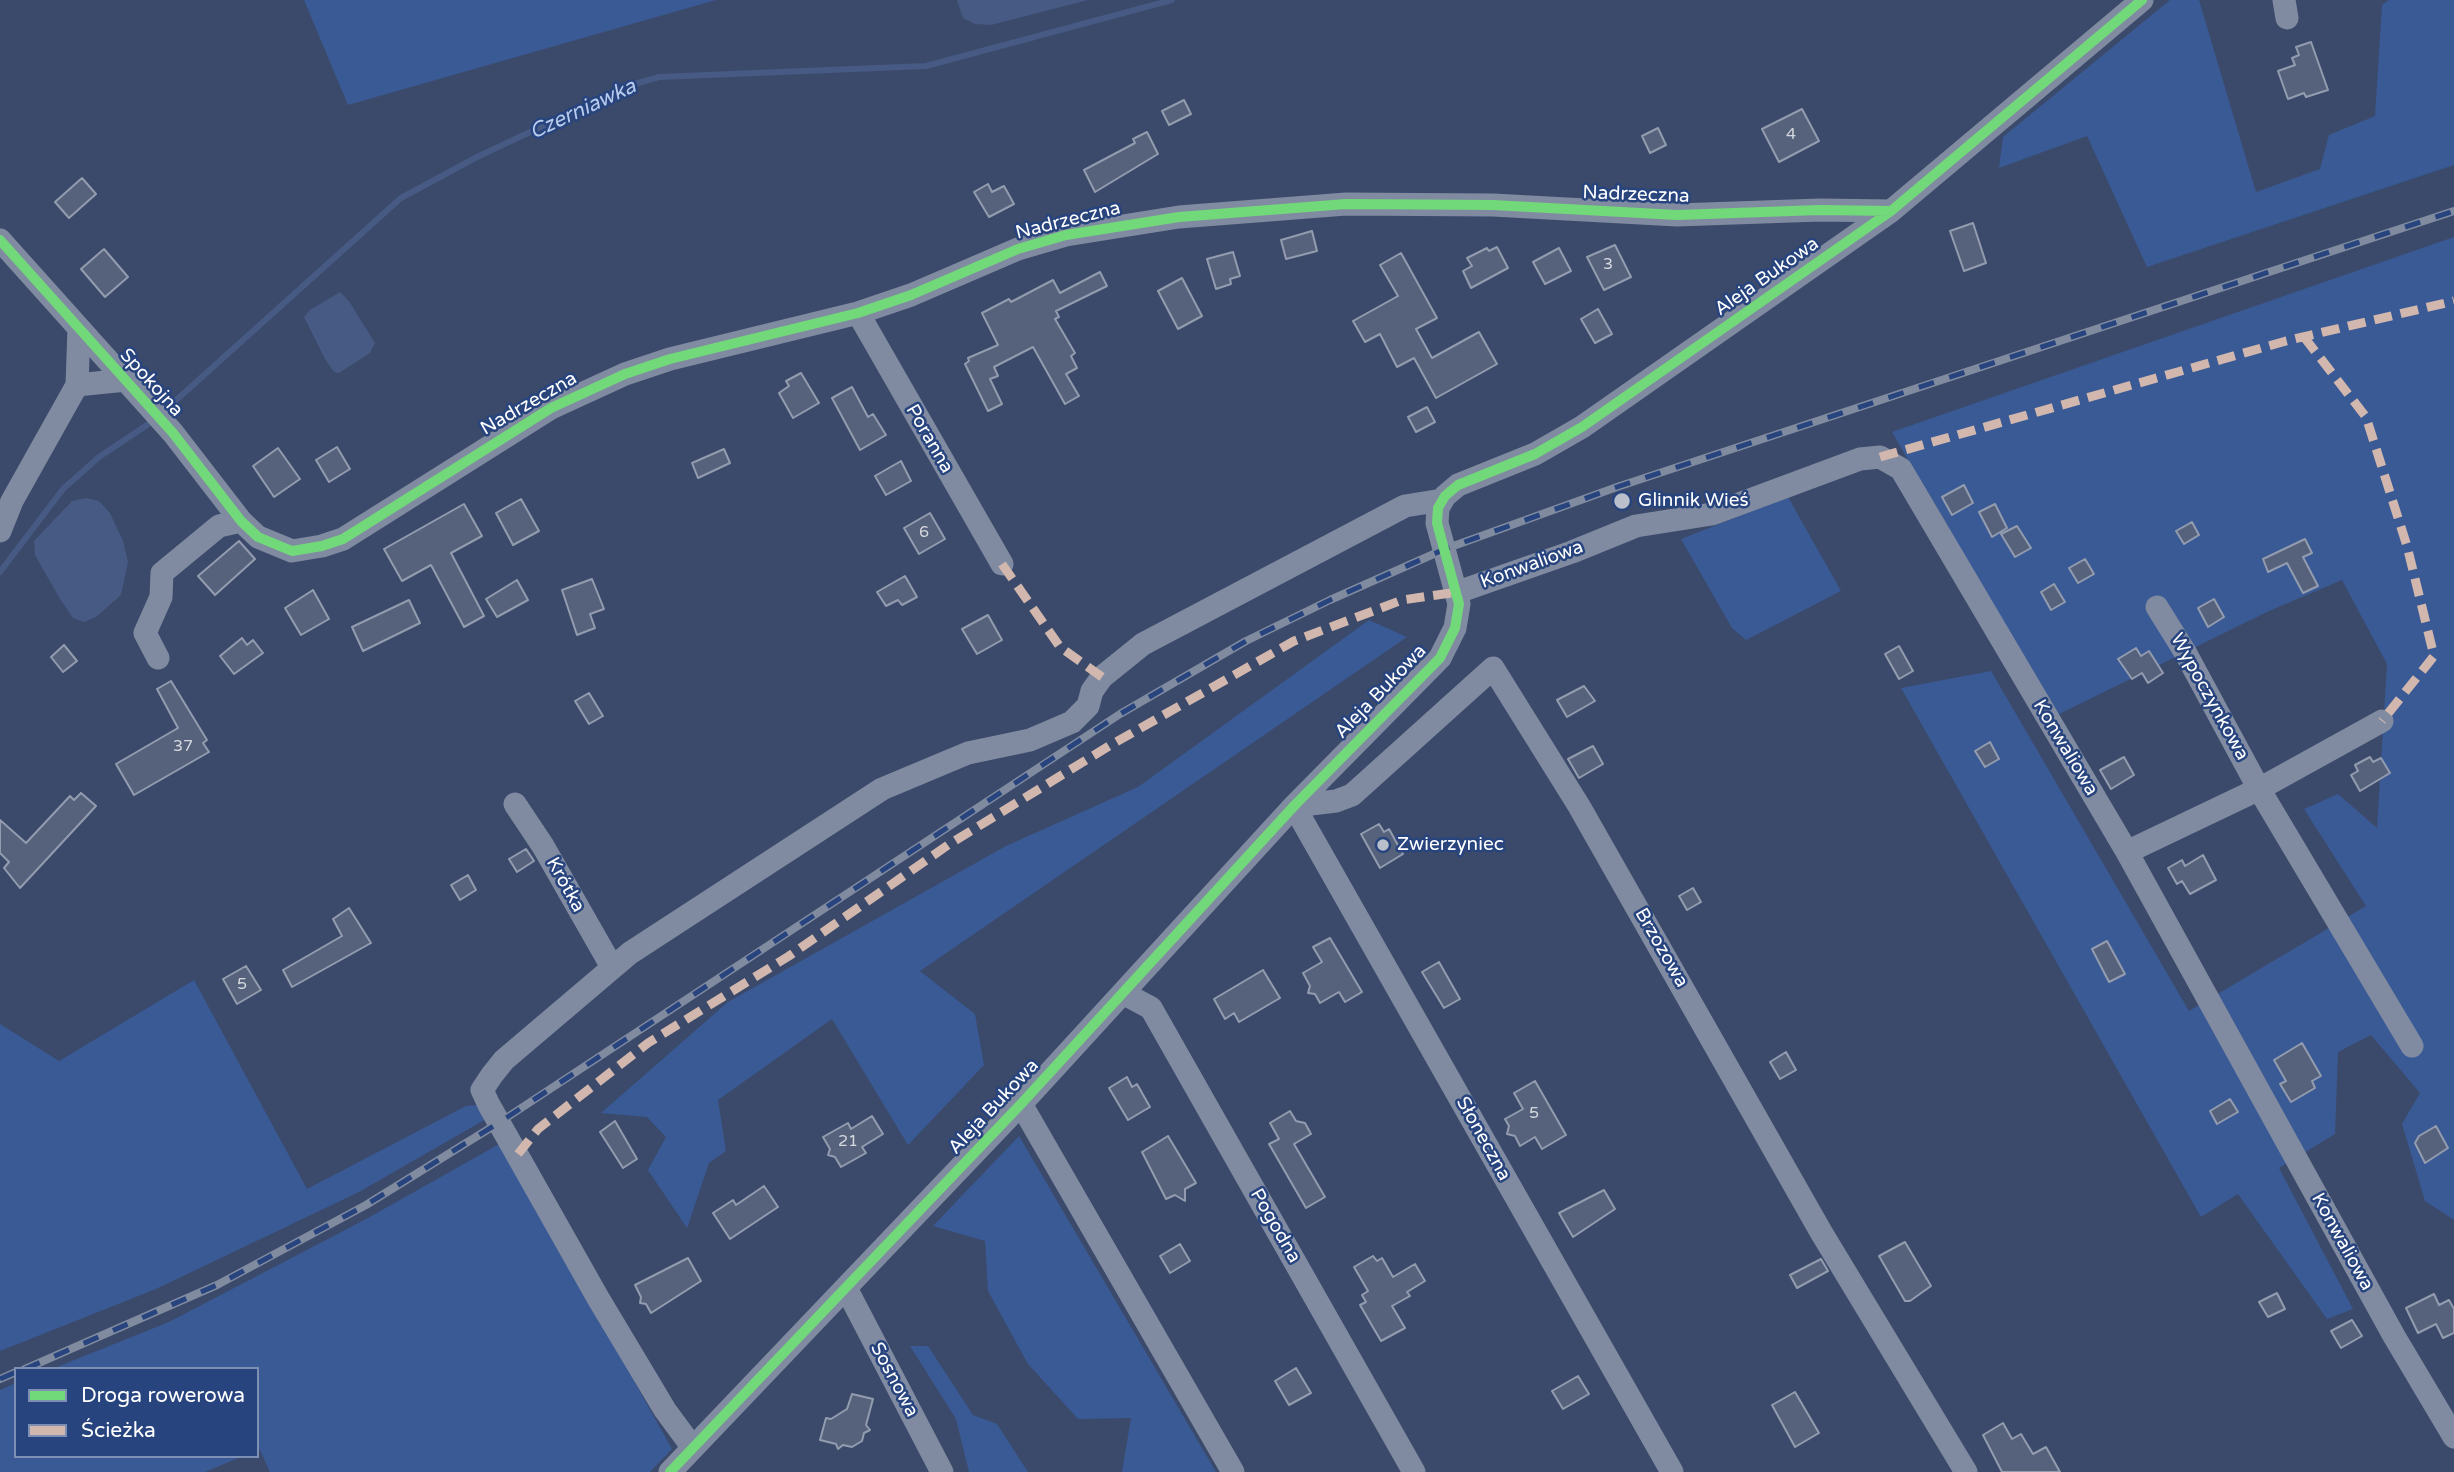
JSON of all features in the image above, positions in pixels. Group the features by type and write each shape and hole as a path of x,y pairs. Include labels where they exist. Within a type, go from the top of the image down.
{"street":[{"name":"Aleja Bukowa","path":"684,1463 1021,1104 1294,806 1440,658 1455,628 1458,592 1437,523 1442,500 1458,485 1535,454 1582,428 1891,211 2142,0"},
{"name":"Nadrzeczna","path":"276,547 306,550 342,539 551,408 625,374 670,359 858,313 1043,241 1121,224 1260,208 1414,203 1677,215 1820,210 1891,211"},
{"name":"Spokojna","path":"0,240 173,433 241,521 258,537 276,547"},
{"name":"Poranna","path":"858,313 1002,564"},
{"path":"0,531 12,501 77,385 79,328"},
{"path":"77,385 126,380"},
{"name":"Konwaliowa","path":"1458,592 1572,552 1636,526 1712,513 1838,465 1880,457 1901,469 2127,852 2394,1336 2454,1437"},
{"path":"684,1463 666,1410 598,1298 482,1090 504,1060 612,967 704,902 813,836 882,789 968,753 1030,740 1072,722 1088,706 1101,677 1143,644 1405,506 1442,500"},
{"path":"158,658 145,633 161,597 162,573 219,526 241,521"},
{"name":"Wypoczynkowa","path":"2157,607 2185,652 2259,789 2412,1046"},
{"name":"Brzozowa","path":"1294,806 1336,801 1352,794 1493,668 1586,818 1821,1232 1966,1472"},
{"path":"2127,852 2259,789 2382,721"},
{"name":"Krótka","path":"515,804 543,846 612,967"},
{"name":"Słoneczna","path":"1294,806 1672,1472"},
{"name":"Pogodna","path":"1123,993 1151,1008 1414,1472"},
{"path":"1021,1104 1233,1472"},
{"name":"Sosnowa","path":"846,1288 942,1472"}],"shaded area":[{"path":"304,0 716,0 348,105"},
{"path":"957,0 1088,0 991,25 975,24 963,18"},
{"path":"2170,0 2199,0 2256,192 2320,169 2329,135 2375,116 2382,5 2389,0 2454,0 2454,165 2147,267 2087,136 1999,168 2003,137"},
{"path":"2454,237 2454,1220 2425,1201 2402,1124 2420,1093 2371,1035 2338,1052 2335,1134 2279,1168 2353,1309 2327,1319 2238,1194 2201,1217 1901,688 1991,671 2189,1011 2366,906 2304,809 2338,794 2377,828 2387,664 2342,580 2269,611 2055,716 1892,432"},
{"path":"340,292 349,301 375,343 370,353 339,373 334,372 325,359 304,317 310,310"},
{"path":"1788,497 1841,591 1746,640 1732,628 1681,539"},
{"path":"86,498 99,501 110,513 123,541 128,562 121,595 96,617 84,622 73,618 60,599 35,555 34,541 72,501"},
{"path":"1369,620 1407,637 920,971 975,1014 984,1065 908,1145 832,1019 718,1100 726,1151 709,1163 687,1228 648,1170 666,1137 647,1117 601,1113 728,1002 1006,846 1138,787"},
{"path":"194,980 307,1189 466,1106 478,1105 486,1119 359,1192 156,1289 0,1351 0,1024 59,1061"},
{"path":"1019,1136 1216,1472 1122,1472 1131,1418 1078,1419 1028,1364 988,1291 985,1241 933,1226"},
{"path":"501,1143 672,1449 650,1472 270,1472 259,1450 259,1367 57,1367 169,1322 368,1218"},
{"path":"910,1346 928,1346 973,1415 997,1424 1028,1472 969,1472 956,1419"},
{"path":"14,1384 14,1458 238,1458 205,1472 0,1472 0,1390"}],"building":[{"path":"2311,42 2328,90 2306,97 2304,93 2288,99 2278,71 2295,65 2292,58 2299,55 2296,47"},
{"path":"1184,100 1191,114 1169,125 1162,111"},
{"path":"1802,109 1819,141 1779,162 1762,129"},
{"path":"1658,128 1666,145 1650,153 1642,136"},
{"path":"1147,132 1158,154 1095,192 1084,170 1135,143 1133,139"},
{"path":"82,178 96,194 69,218 55,202"},
{"path":"988,184 992,192 1004,186 1014,204 989,217 974,192"},
{"path":"1973,223 1986,263 1964,271 1950,231"},
{"path":"1312,231 1317,251 1286,259 1281,240"},
{"path":"1615,245 1631,277 1604,290 1587,257"},
{"path":"1497,247 1508,268 1471,288 1463,271 1472,266 1467,258 1487,248 1489,251"},
{"path":"1559,248 1571,271 1545,284 1533,262"},
{"path":"104,249 128,277 105,297 81,269"},
{"path":"1233,252 1240,276 1230,279 1231,284 1216,289 1207,259"},
{"path":"1401,253 1437,318 1416,329 1432,358 1479,332 1497,364 1436,398 1414,358 1397,367 1380,334 1365,342 1353,321 1398,296 1380,265"},
{"path":"1100,272 1107,286 1056,311 1059,317 1055,319 1075,353 1071,356 1077,368 1066,374 1079,396 1065,404 1033,347 994,367 998,376 990,379 1002,404 988,411 965,364 969,361 968,358 998,345 982,313 1009,299 1011,302 1053,280 1060,293"},
{"path":"1182,278 1202,316 1178,329 1158,291"},
{"path":"1598,309 1612,334 1595,343 1581,319"},
{"path":"801,373 819,403 793,418 779,393 789,386 786,381"},
{"path":"852,387 868,417 873,414 886,435 860,450 832,398"},
{"path":"1427,407 1435,422 1416,432 1408,417"},
{"path":"337,447 350,469 329,482 316,460"},
{"path":"278,448 300,479 274,497 253,466"},
{"path":"724,449 730,463 698,478 692,463"},
{"path":"901,461 911,481 886,495 875,476"},
{"path":"1964,485 1973,503 1952,515 1942,497"},
{"path":"521,499 539,531 513,545 496,513"},
{"path":"464,504 482,536 451,553 484,616 464,627 431,565 402,581 384,549"},
{"path":"1995,504 2007,528 1992,537 1979,512"},
{"path":"930,513 945,539 919,554 904,528"},
{"path":"2192,522 2199,535 2184,544 2176,531"},
{"path":"2017,526 2031,548 2015,557 2001,534"},
{"path":"2305,539 2312,553 2303,557 2318,586 2303,593 2287,563 2268,572 2263,559"},
{"path":"239,541 255,559 215,595 198,576"},
{"path":"2085,559 2094,574 2078,583 2069,568"},
{"path":"905,576 917,597 902,605 898,600 886,606 877,592"},
{"path":"592,579 604,609 590,614 595,628 577,635 562,590"},
{"path":"517,580 528,600 497,617 486,599"},
{"path":"2054,584 2065,602 2051,610 2041,592"},
{"path":"313,590 329,619 301,635 285,608"},
{"path":"2214,599 2224,617 2208,627 2198,608"},
{"path":"409,600 420,623 363,651 352,627"},
{"path":"988,615 1002,640 977,654 962,629"},
{"path":"242,638 247,645 253,640 263,653 234,674 220,656"},
{"path":"64,645 77,661 63,672 51,657"},
{"path":"1899,646 1913,671 1899,679 1885,654"},
{"path":"2136,648 2141,656 2149,651 2163,673 2148,683 2142,673 2132,679 2118,659"},
{"path":"171,681 207,740 203,743 209,752 134,795 116,764 178,728 157,689"},
{"path":"1584,686 1595,701 1567,717 1557,700"},
{"path":"589,693 603,716 589,724 575,701"},
{"path":"1990,742 1999,759 1985,767 1975,751"},
{"path":"1593,746 1603,764 1579,778 1568,759"},
{"path":"2124,757 2134,775 2111,789 2100,770"},
{"path":"2370,757 2373,762 2381,758 2390,773 2360,791 2351,775 2358,771 2355,765"},
{"path":"81,793 96,806 20,888 4,868 9,862 0,853 0,820 26,843 70,796 74,800"},
{"name":"Zwierzyniec","path":"1379,824 1384,832 1389,829 1403,854 1380,868 1361,834"},
{"path":"526,849 534,861 517,872 509,859"},
{"path":"2203,855 2216,880 2190,894 2182,881 2177,884 2168,868 2182,860 2185,866"},
{"path":"468,875 476,890 460,900 451,885"},
{"path":"1693,888 1701,902 1687,910 1679,896"},
{"path":"349,908 371,943 292,987 283,970 342,936 333,919"},
{"path":"1330,938 1362,992 1345,1002 1339,992 1320,1003 1315,994 1308,993 1310,986 1303,973 1322,962 1313,947"},
{"path":"2107,941 2125,974 2109,982 2092,949"},
{"path":"1439,962 1460,999 1444,1008 1422,972"},
{"path":"246,966 261,990 237,1004 223,979"},
{"path":"1263,970 1280,998 1239,1022 1234,1013 1225,1019 1214,999"},
{"path":"2302,1043 2321,1076 2312,1081 2315,1088 2291,1102 2280,1084 2286,1081 2274,1060"},
{"path":"1786,1052 1796,1070 1780,1079 1770,1062"},
{"path":"1127,1077 1132,1087 1137,1084 1150,1107 1128,1120 1109,1088"},
{"path":"1535,1081 1566,1135 1542,1149 1535,1137 1520,1146 1515,1136 1507,1134 1509,1126 1505,1119 1523,1109 1514,1093"},
{"path":"2230,1099 2238,1112 2217,1124 2210,1111"},
{"path":"1290,1111 1296,1121 1305,1123 1311,1134 1294,1144 1325,1197 1306,1208 1269,1144 1279,1139 1270,1123"},
{"path":"872,1116 883,1134 862,1147 866,1153 841,1167 835,1157 828,1155 830,1149 823,1137 848,1123 851,1129"},
{"path":"615,1121 637,1159 623,1168 600,1132"},
{"path":"2436,1126 2448,1148 2425,1163 2415,1143 2419,1136"},
{"path":"1168,1136 1196,1183 1185,1189 1185,1201 1175,1195 1166,1199 1142,1152"},
{"path":"764,1186 778,1207 730,1239 713,1213 733,1200 736,1205"},
{"path":"1604,1190 1615,1209 1573,1237 1559,1213"},
{"path":"1905,1242 1931,1286 1910,1301 1905,1301 1879,1256"},
{"path":"1180,1244 1190,1261 1170,1273 1160,1256"},
{"path":"1373,1256 1377,1261 1382,1258 1393,1277 1415,1264 1425,1281 1407,1292 1410,1296 1392,1306 1405,1328 1381,1341 1360,1305 1366,1302 1362,1295 1368,1291 1354,1267"},
{"path":"688,1258 701,1281 651,1313 646,1304 640,1303 641,1297 635,1285"},
{"path":"1821,1259 1828,1271 1797,1288 1790,1275"},
{"path":"2277,1293 2285,1309 2268,1317 2259,1302"},
{"path":"2434,1294 2439,1305 2449,1300 2454,1309 2454,1333 2443,1338 2436,1324 2418,1333 2406,1308"},
{"path":"2352,1320 2362,1336 2341,1348 2331,1331"},
{"path":"1296,1368 1311,1393 1289,1405 1275,1381"},
{"path":"1578,1376 1589,1394 1563,1409 1552,1391"},
{"path":"1795,1392 1819,1433 1795,1447 1772,1405"},
{"path":"852,1394 873,1399 866,1425 870,1430 864,1433 862,1441 852,1447 843,1445 838,1449 836,1444 820,1440 826,1418 831,1419 847,1409"},
{"path":"2003,1423 2012,1439 2021,1434 2033,1454 2046,1447 2060,1472 2002,1472 1983,1435"}],"waterway":[{"name":"Czerniawka","path":"164,411 401,198 477,157 628,86 659,77 926,66 1172,0"},
{"name":"Czerniawka","path":"0,572 63,489 99,457 150,423"}],"railway":[{"path":"30,1367 217,1285 366,1205 500,1122 1120,714 1246,641 1330,600 1445,549 1617,487 2454,211"},
{"path":"0,1379 14,1373"}],"marked path":[{"path":"1880,457 2286,341 2454,301"},
{"path":"2304,337 2366,417 2407,546 2434,656 2382,721"},
{"path":"1002,564 1060,647 1102,677"},
{"path":"518,1154 538,1129 648,1043 789,956 948,845 1109,746 1294,641 1402,600 1458,592"}],"cycle path":[{"path":"670,1472 1021,1104 1294,806 1440,658 1455,628 1459,604 1437,523 1438,508 1445,496 1458,485 1535,454 1582,427 1891,211 2142,0"},
{"path":"0,240 173,433 241,521 258,537 292,551 343,539 551,408 625,374 670,359 858,313 911,295 1018,249 1066,235 1179,217 1346,204 1493,205 1677,215 1820,210 1891,211"}],"place":[{"name":"Glinnik Wieś","path":"1622,501"},
{"name":"Zwierzyniec","path":"1383,845"}]}
